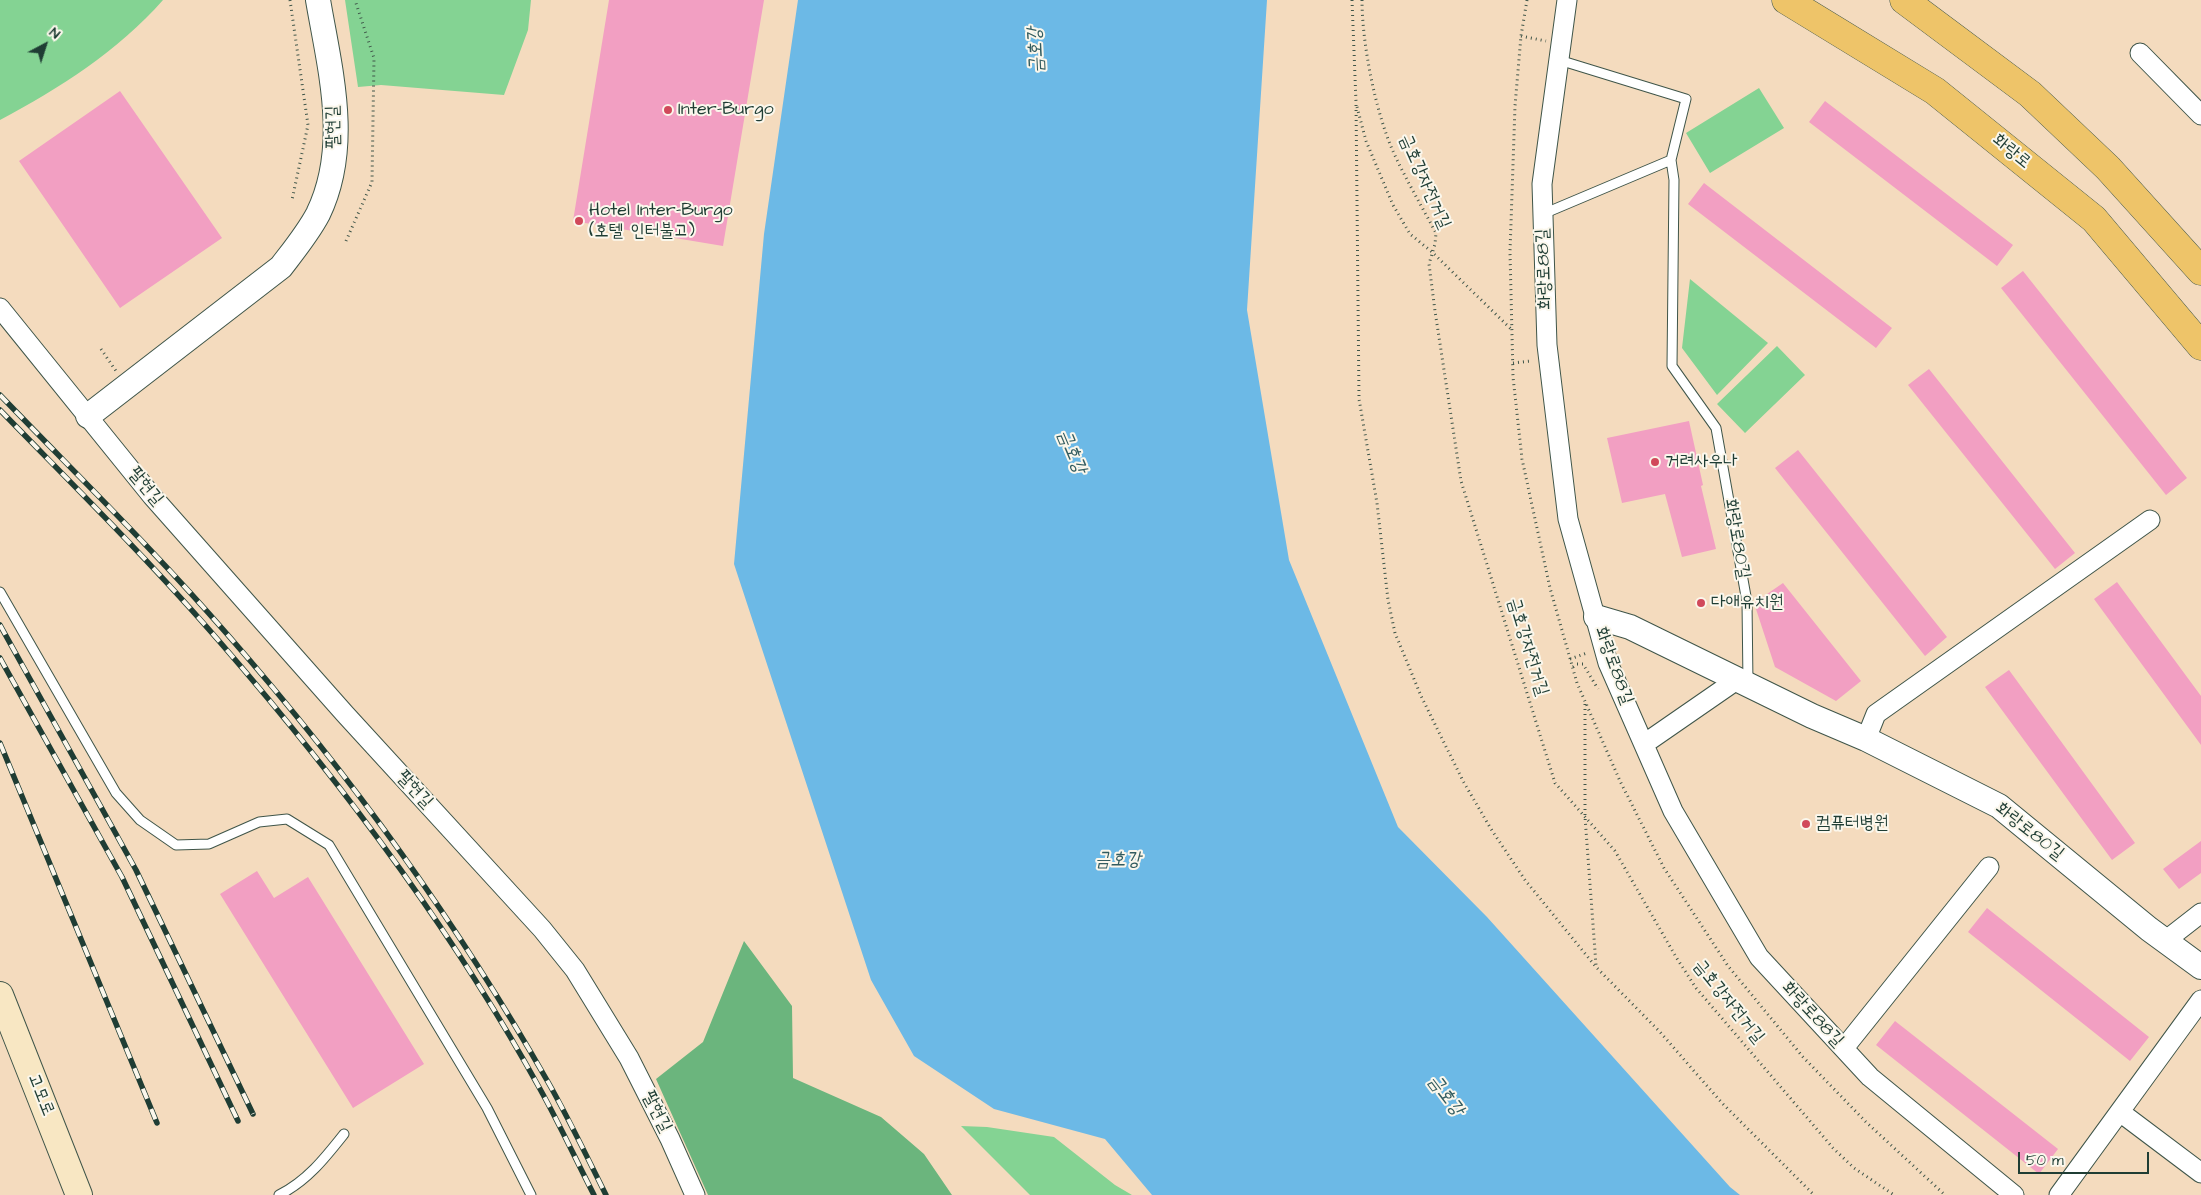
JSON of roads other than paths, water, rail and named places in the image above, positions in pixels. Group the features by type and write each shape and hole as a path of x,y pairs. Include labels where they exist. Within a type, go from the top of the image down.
{"main road":[{"name":"화랑로","path":"1786,0 1935,91 2094,219 2201,346"},
{"path":"1904,0 2030,94 2108,168 2201,271"},
{"name":"고모로","path":"0,995 79,1195"}],"street":[{"name":"팔현길","path":"88,416 281,267 302,241 318,213 336,155 336,121 332,83 318,0"},
{"name":"화랑로88길","path":"1567,0 1542,184 1547,345 1568,519 1608,663 1673,811 1758,957 1870,1077 2014,1195"},
{"path":"2140,53 2201,115"},
{"name":"팔현길","path":"0,308 158,504 345,714 542,929 575,970 629,1058 670,1139 695,1195"},
{"path":"1866,739 1876,714 2150,520"},
{"path":"1596,617 1630,627 1743,682"},
{"path":"1644,744 1743,682"},
{"name":"화랑로80길","path":"1743,682 1866,739 1999,806 2165,941 2201,967"},
{"path":"1844,1048 1989,867"},
{"path":"2165,941 2201,913"},
{"path":"2059,1195 2201,1000"},
{"path":"2120,1112 2201,1173"}],"lane":[{"path":"1543,214 1671,160 1686,99 1560,52"},
{"name":"화랑로80길","path":"1671,160 1674,180 1672,366 1716,428 1747,602 1743,682"},
{"path":"0,592 116,793 140,820 176,844 209,844 259,822 287,818 329,845 487,1108 531,1195"},
{"path":"279,1195 296,1187 316,1168 344,1134"}],"water":[{"name":"금호강","path":"798,0 1267,0 1247,310 1289,560 1398,827 1487,917 1730,1187 1740,1195 1152,1195 1105,1139 994,1109 914,1056 871,980 734,564 764,234"}],"railway":[{"path":"0,395 200,603 272,686 358,794 438,906 513,1022 556,1096 606,1195"},
{"path":"0,410 193,611 307,746 350,801 431,913 506,1029 547,1102 594,1195"},
{"path":"0,625 136,870 253,1114"},
{"path":"0,658 122,877 238,1121"},
{"path":"0,743 157,1123"}],"place":[{"name":"Inter-Burgo","path":"668,110"},
{"name":"Hotel Inter-Burgo (호텔 인터불고)","path":"579,221"},
{"name":"거려사우나","path":"1655,462"},
{"name":"다애유치원","path":"1701,603"},
{"name":"컴퓨터병원","path":"1806,824"}]}
